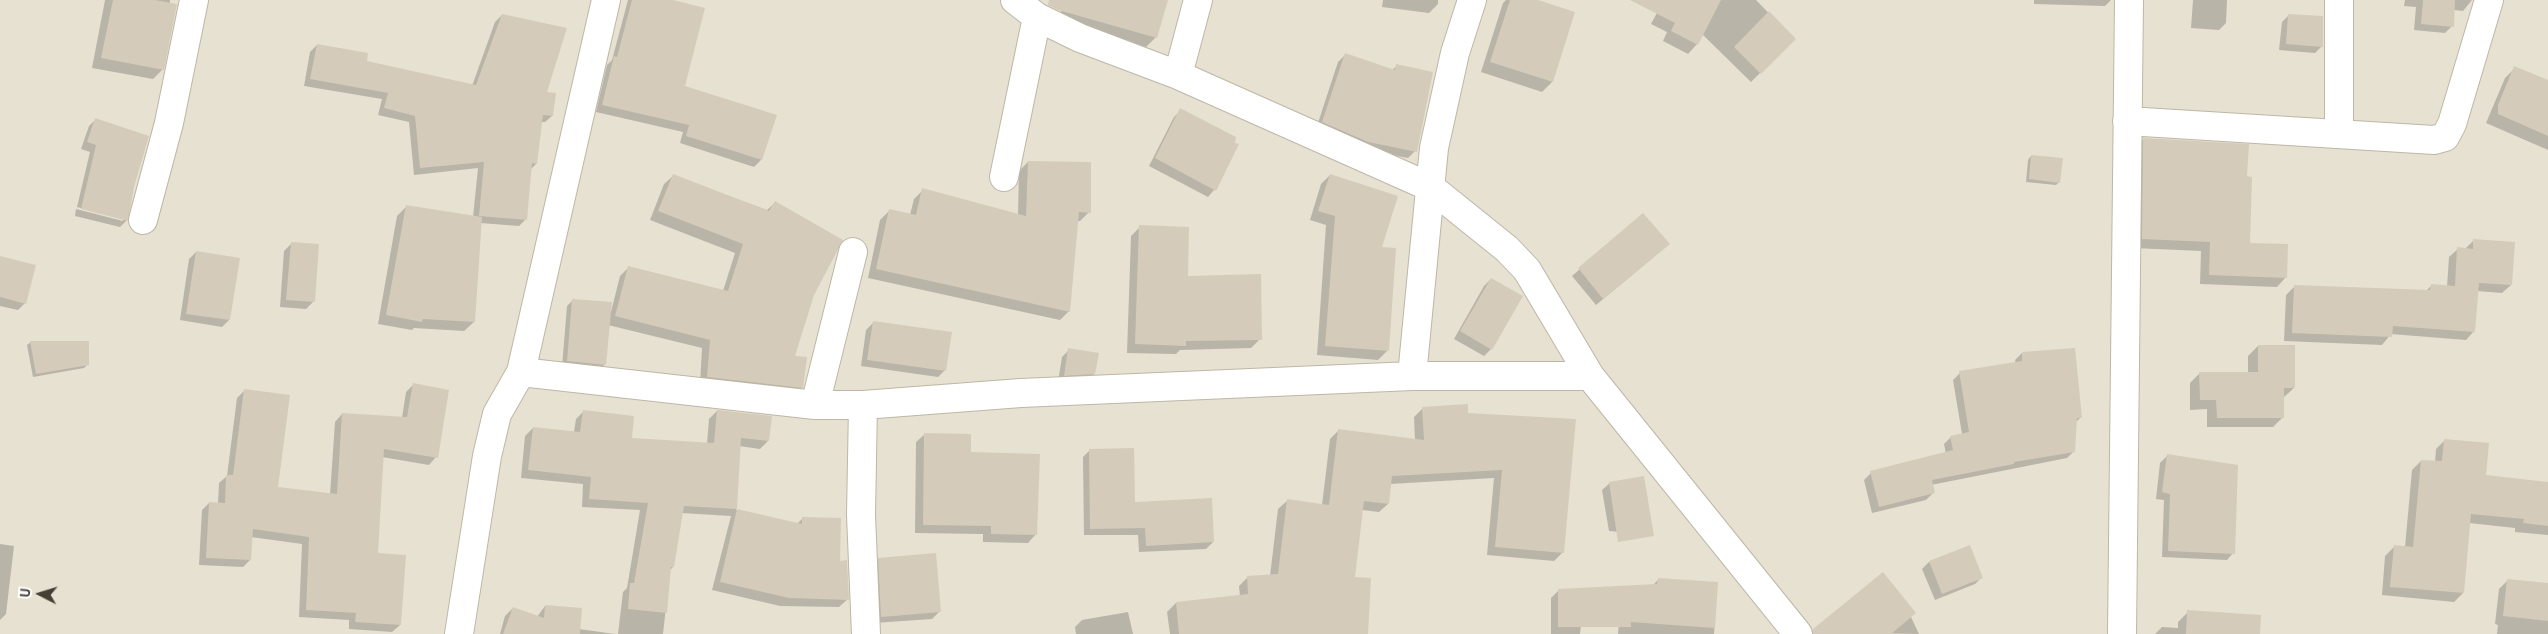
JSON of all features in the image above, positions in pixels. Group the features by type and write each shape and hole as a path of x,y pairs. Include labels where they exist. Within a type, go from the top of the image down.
{"street":[{"path":"142,220 170,123 194,0"},
{"path":"459,634 487,456 497,414 521,372 606,0"},
{"path":"1015,0 1037,17 1080,38 1178,75 1430,188 1507,249 1527,270 1590,376 1798,634"},
{"path":"1178,75 1198,0"},
{"path":"1412,376 1434,148 1455,53 1472,0"},
{"path":"2122,634 2129,0"},
{"path":"2339,0 2339,134"},
{"path":"2127,121 2434,140 2444,137 2452,124 2489,0"},
{"path":"1004,177 1037,17"},
{"path":"815,405 853,252"},
{"path":"521,372 815,405 862,405 1022,393 1412,376 1590,376"},
{"path":"862,405 861,515 866,634"}],"shaded area":[{"path":"0,0 2548,0 2548,634 0,634"}],"building":[{"path":"113,0 155,0 177,4 164,70 101,58"},
{"path":"632,0 673,0 705,8 685,86 777,115 762,160 686,136 689,125 602,105 614,56 617,57"},
{"path":"1049,0 1168,0 1157,38 1058,10 1048,5"},
{"path":"1510,0 1538,0 1575,12 1553,82 1490,62"},
{"path":"1630,0 1721,0 1698,45 1671,31 1675,23"},
{"path":"2423,0 2455,0 2454,27 2421,24"},
{"path":"1769,11 1796,39 1761,74 1734,47"},
{"path":"502,14 567,28 547,92 556,93 553,116 543,115 537,164 532,163 527,220 479,216 484,162 420,168 415,116 384,108 388,93 310,79 317,44 368,53 367,61 476,85"},
{"path":"2288,14 2323,16 2323,47 2286,44"},
{"path":"1345,53 1395,70 1396,64 1433,72 1417,152 1368,142 1322,122"},
{"path":"2514,66 2548,80 2548,136 2498,114 2498,105"},
{"path":"1180,108 1236,137 1235,143 1239,144 1216,191 1155,158"},
{"path":"95,118 149,136 134,187 128,221 81,209 96,145 87,142"},
{"path":"2143,138 2249,144 2247,176 2252,177 2250,243 2288,244 2287,278 2209,275 2210,242 2142,239"},
{"path":"2031,155 2063,158 2060,183 2029,179"},
{"path":"1028,161 1091,162 1091,213 1079,212 1070,312 876,269 889,209 916,215 922,188 1026,216"},
{"path":"673,174 769,211 775,201 843,240 814,295 795,356 807,357 803,388 707,377 710,340 615,316 628,266 728,291 743,244 658,211"},
{"path":"1330,174 1398,196 1382,247 1396,248 1389,351 1325,346 1335,216 1318,211"},
{"path":"406,205 482,217 475,322 423,319 422,322 386,315"},
{"path":"1643,213 1670,244 1603,299 1578,268"},
{"path":"1139,225 1189,227 1188,276 1261,274 1262,340 1186,341 1186,346 1135,344"},
{"path":"2473,239 2515,242 2512,285 2479,283 2475,332 2393,326 2392,337 2292,333 2294,285 2430,290 2431,284 2455,286 2457,247 2473,249"},
{"path":"291,242 319,244 315,302 286,300"},
{"path":"196,251 240,258 230,320 186,314"},
{"path":"0,256 36,265 26,304 0,297"},
{"path":"1491,278 1523,296 1492,350 1460,331"},
{"path":"572,299 612,302 606,365 567,361"},
{"path":"873,321 952,332 946,371 867,360"},
{"path":"30,341 89,341 89,365 36,374"},
{"path":"2258,345 2295,345 2295,388 2284,388 2284,418 2217,418 2216,400 2200,400 2199,372 2258,372"},
{"path":"1068,348 1099,353 1095,374 1064,376"},
{"path":"2075,348 2082,418 2077,418 2075,452 2014,462 2014,464 1932,480 1935,493 1879,507 1870,471 1953,450 1950,436 1969,432 1959,371 2022,361 2022,352"},
{"path":"413,383 449,390 438,458 384,449 378,553 406,555 401,625 355,622 356,613 306,610 309,537 253,529 251,560 206,558 209,502 225,503 226,475 233,475 244,389 290,395 278,487 337,494 342,413 407,417"},
{"path":"1468,404 1468,413 1576,419 1564,553 1495,547 1502,470 1392,476 1389,504 1364,501 1355,577 1371,578 1368,634 1179,634 1176,602 1248,594 1247,576 1278,574 1287,499 1329,505 1338,429 1424,440 1422,407"},
{"path":"583,410 634,416 632,438 714,443 717,410 772,416 769,441 741,438 737,509 684,506 674,567 671,567 667,613 628,609 630,583 634,583 648,503 589,499 591,477 528,470 533,427 580,432"},
{"path":"924,433 971,434 971,452 1040,454 1037,535 991,534 991,526 923,525"},
{"path":"2444,439 2489,443 2486,475 2548,482 2548,526 2523,523 2524,519 2471,514 2464,593 2390,587 2394,545 2413,547 2421,460 2442,461"},
{"path":"1134,448 1135,502 1212,498 1214,542 1146,546 1145,528 1090,529 1089,449"},
{"path":"2167,454 2238,465 2235,554 2168,551 2170,494 2162,492"},
{"path":"1644,476 1654,536 1618,542 1609,482"},
{"path":"737,509 802,524 802,517 841,518 840,561 847,560 849,600 789,598 720,582"},
{"path":"1970,545 1983,578 1942,594 1929,561"},
{"path":"936,553 941,612 881,617 878,558"},
{"path":"1883,572 1916,613 1891,634 1813,634 1813,629"},
{"path":"1658,578 1718,582 1715,628 1631,622 1631,627 1558,627 1558,589 1657,584"},
{"path":"2507,579 2548,583 2548,621 2503,616"},
{"path":"545,605 582,608 580,634 503,634 513,607 544,618"},
{"path":"2187,610 2261,615 2260,634 2186,634"}]}
